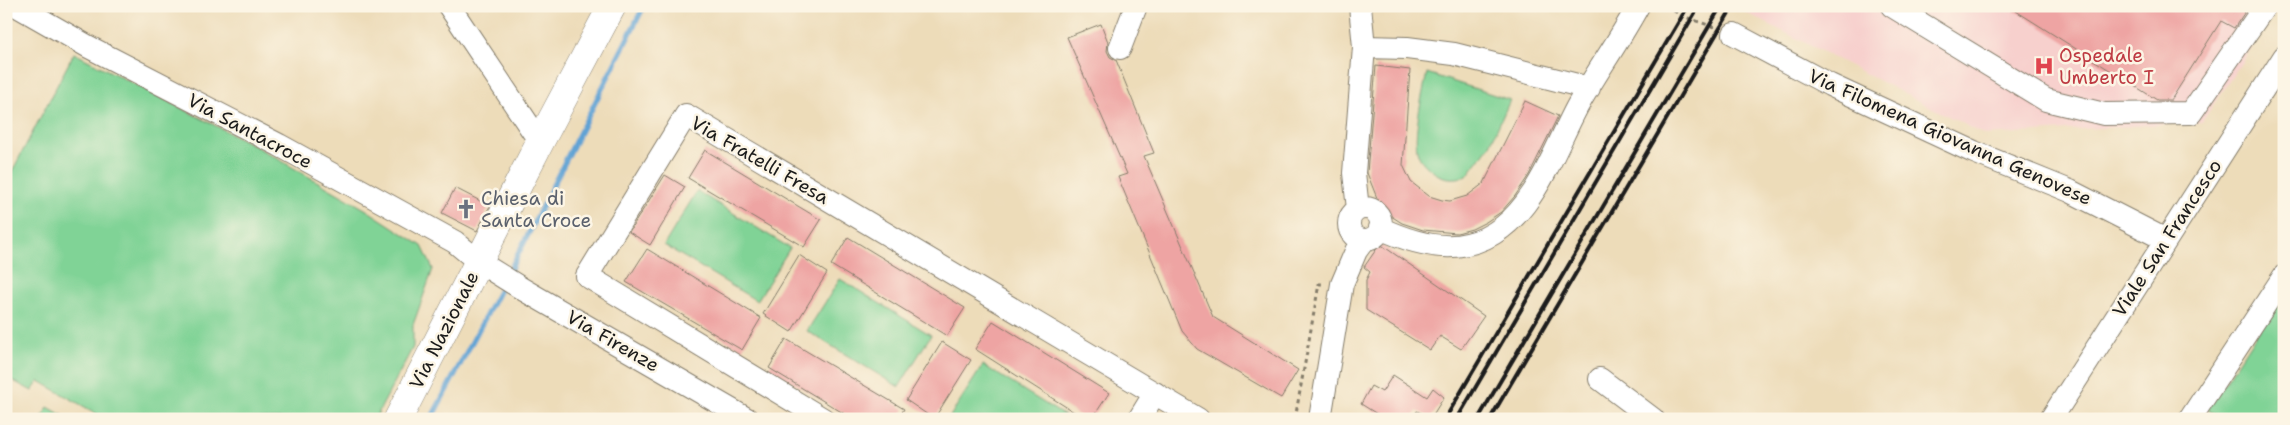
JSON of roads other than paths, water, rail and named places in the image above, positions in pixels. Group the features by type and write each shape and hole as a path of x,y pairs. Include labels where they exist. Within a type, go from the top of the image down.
{"main road":[{"name":"Via Nazionale","path":"398,419 486,257 540,142 612,6"}],"street":[{"name":"Via Santacroce","path":"17,6 89,47 279,145 486,257"},
{"path":"449,6 540,142"},
{"path":"1120,48 1136,6"},
{"path":"1320,419 1342,284 1356,251 1363,226 1354,173 1364,47 1360,6"},
{"path":"1363,226 1434,247 1460,247 1486,238 1507,224 1525,204 1589,88 1638,6"},
{"path":"1892,6 2046,100 2104,114 2191,112 2266,6"},
{"name":"Via Filomena Giovanna Genovese","path":"1734,34 1830,86 1974,152 2070,191 2166,240"},
{"path":"1364,47 1407,48 1454,54 1589,88"},
{"name":"Viale San Francesco","path":"2051,419 2284,57"},
{"name":"Via Fratelli Fresa","path":"823,419 587,276 686,115 1198,419"},
{"name":"Via Firenze","path":"486,257 524,290 747,419"},
{"path":"2190,419 2284,276"},
{"path":"1600,379 1653,419"},
{"path":"1139,419 1155,393"}],"waterway":[{"path":"508,274 644,6"},
{"path":"431,419 504,282"}],"railway":[{"path":"1445,419 1688,6"},
{"path":"1457,419 1699,6"},
{"path":"1478,419 1721,6"},
{"path":"1490,419 1733,6"}],"place":[{"name":"Ospedale Umberto I","path":"2044,66"},
{"name":"Chiesa di Santa Croce","path":"466,209"}]}
